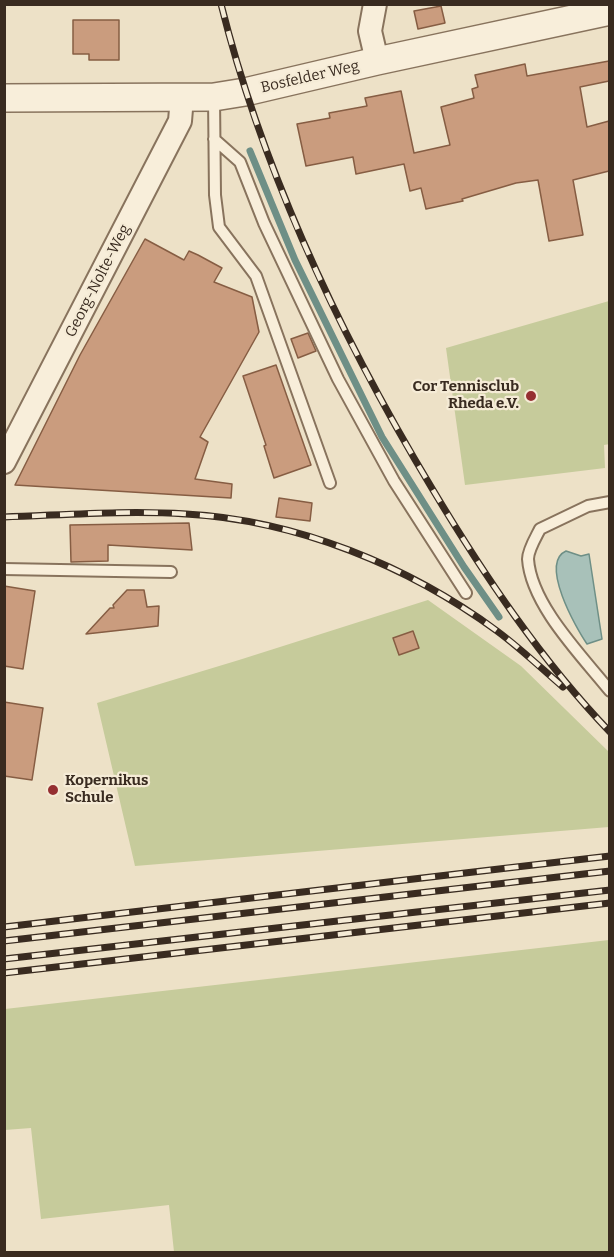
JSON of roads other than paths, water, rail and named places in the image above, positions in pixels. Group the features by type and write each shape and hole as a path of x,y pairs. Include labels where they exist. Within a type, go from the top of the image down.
{"street":[{"path":"375,4 369,31 377,61"},
{"name":"Bosfelder Weg","path":"4,98 214,97 609,10"},
{"name":"Georg-Nolte-Weg","path":"4,462 180,121 182,97"}],"lane":[{"path":"214,97 214,195 219,227 256,276 330,483"},
{"path":"214,139 240,162 264,223 338,379 394,481 466,593"},
{"path":"609,502 588,506 540,529 528,557 535,587 546,610 609,691"},
{"path":"4,569 171,572"}],"water":[{"path":"566,551 581,556 589,554 602,639 587,644 568,611 558,581 556,568 559,558"}],"waterway":[{"path":"250,151 295,260 382,437 464,567 499,617"}],"railway":[{"path":"221,4 259,131 283,194 337,315 368,375 433,490 493,585 560,676 610,732"},
{"path":"4,517 118,513 186,514 227,518 310,537 350,550 427,586 506,638 563,687"},
{"path":"4,927 610,856"},
{"path":"4,941 610,871"},
{"path":"4,959 610,890"},
{"path":"4,973 610,903"}],"place":[{"name":"Cor Tennisclub Rheda e.V.","path":"531,396"},
{"name":"Kopernikus Schule","path":"53,790"}]}
